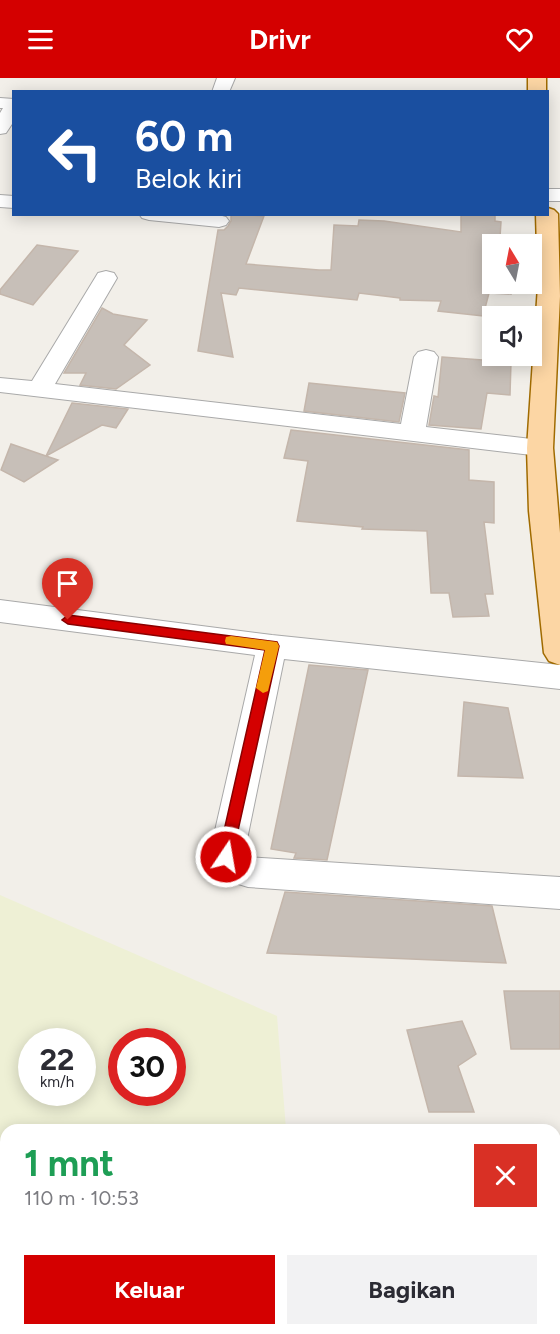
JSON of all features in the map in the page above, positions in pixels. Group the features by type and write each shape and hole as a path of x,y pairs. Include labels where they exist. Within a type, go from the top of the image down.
{"main road":[{"path":"546,216 549,286 540,448 543,511 560,652"}],"street":[{"path":"0,129 12,108"},
{"path":"169,216 219,221"},
{"path":"40,389 106,278"},
{"path":"412,433 426,357"},
{"path":"0,385 540,448"},
{"path":"0,611 272,646 560,677"},
{"path":"272,646 226,857 234,868 249,872 560,893"}],"green space":[{"path":"0,895 277,1016 286,1124 0,1124"}],"building":[{"path":"231,216 264,216 246,264 331,270 334,225 358,226 359,220 384,221 461,232 461,216 495,216 495,221 501,222 500,234 482,234 482,294 489,294 486,306 482,306 482,316 438,311 441,301 400,300 400,298 359,293 357,300 239,288 236,295 221,293 233,357 198,351 218,230 224,230"},
{"path":"37,245 78,251 33,305 0,294 0,290"},
{"path":"102,308 113,314 147,320 124,345 150,365 116,389 80,385 86,373 64,373"},
{"path":"442,357 482,360 482,366 511,366 510,395 487,393 481,429 429,425 434,396 438,397"},
{"path":"309,383 405,393 399,422 304,411"},
{"path":"72,403 128,409 116,428 102,425 46,456"},
{"path":"291,430 469,450 469,480 494,482 494,523 484,522 493,594 485,594 489,616 453,617 449,593 431,593 427,531 362,529 363,527 297,521 308,461 284,458"},
{"path":"11,444 58,460 24,482 1,470"},
{"path":"309,665 368,670 327,860 294,858 296,853 271,849"},
{"path":"464,702 508,708 523,778 458,776"},
{"path":"285,892 492,906 506,963 267,953"},
{"path":"504,991 560,991 560,1049 511,1049"},
{"path":"462,1021 476,1054 458,1066 474,1112 429,1112 407,1030"}],"slow traffic":[{"path":"231,641 272,646 263,688"}],"route":[{"path":"68,620 272,646 226,857"}]}
